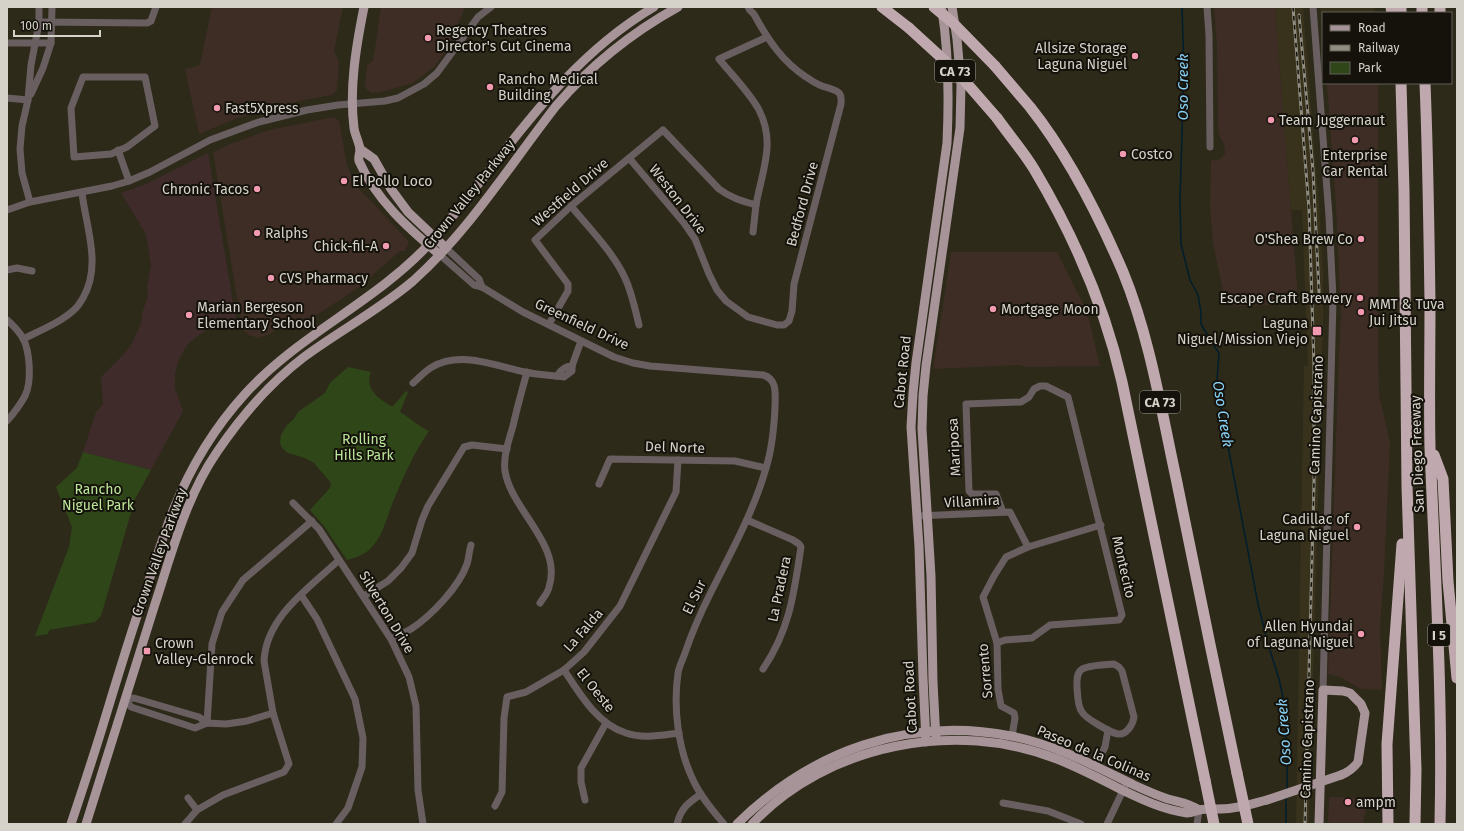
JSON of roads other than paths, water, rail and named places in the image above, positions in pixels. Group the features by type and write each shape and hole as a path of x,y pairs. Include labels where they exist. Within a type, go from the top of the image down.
{"highway":[{"name":"CA 73","path":"882,7 909,28 949,65 997,118 1033,168 1069,233 1097,296 1122,382 1214,824"},
{"name":"CA 73","path":"934,7 952,22 995,66 1030,108 1058,147 1084,190 1123,274 1136,309 1155,379 1248,824"},
{"name":"San Diego Freeway","path":"1401,84 1404,191 1407,486 1416,770 1415,824"},
{"name":"San Diego Freeway","path":"1424,84 1427,140 1429,245 1430,446 1439,647 1441,780 1440,824"},
{"path":"1427,140 1433,84"},
{"path":"1430,446 1443,479 1448,581 1457,678"},
{"path":"1388,824 1388,738 1407,486"}],"main road":[{"name":"Greenfield Drive","path":"364,7 354,61 354,129 360,149 358,159 375,189 397,216 440,255"},
{"name":"Crown Valley Parkway","path":"71,824 167,525 185,484 202,453 216,432 246,394 263,376 303,342 379,289 428,245 532,115 569,74 588,55 654,7"},
{"name":"Crown Valley Parkway","path":"86,824 174,544 194,493 216,453 271,385 307,355 393,297 440,255 461,232 532,136 572,87 624,41 678,7"},
{"name":"Cabot Road","path":"926,737 921,592 911,427 913,393 947,143 948,83 941,7"},
{"name":"Cabot Road","path":"936,736 933,682 931,576 922,429 923,396 930,339 956,166 961,113 959,56 952,7"},
{"name":"Greenfield Drive","path":"360,149 374,159 391,189 408,212 446,248"},
{"path":"263,376 271,385"},
{"path":"125,699 120,695 120,687 137,632 134,626"},
{"name":"Paseo de la Colinas","path":"936,736 996,743 1027,750 1056,759 1125,786 1191,804 1199,810 1231,808 1267,800 1341,775 1354,768 1358,762 1365,713 1361,704 1350,693 1343,691 1323,690"},
{"name":"Camino Capistrano","path":"1319,824 1323,690"},
{"path":"104,724 110,722 118,701 125,699"},
{"name":"Paseo de la Colinas","path":"737,824 784,784 820,763 846,751 862,745 897,736 926,737 958,730 1012,736 1049,747 1095,766 1125,786"},
{"name":"Paseo de la Colinas","path":"750,824 801,784 829,770 875,752 907,744 926,737"},
{"path":"1056,759 1085,767 1095,766"}],"street":[{"path":"30,202 22,173 20,149 22,126 28,100 31,65 39,22 39,7"},
{"path":"28,100 43,68 51,43 52,7"},
{"path":"39,22 147,23 152,21 156,7"},
{"path":"7,210 30,202 112,186 129,181 229,132 284,116 307,110 386,101 398,98 424,84 437,73 468,29 478,17 491,7"},
{"path":"748,7 749,10 755,10 759,25 767,36 719,60 750,96 759,110 766,129 768,147 766,164 756,205 753,232"},
{"path":"1207,7 1210,35 1210,147"},
{"name":"Camino Capistrano","path":"1313,7 1329,216 1333,299 1323,690"},
{"name":"Bedford Drive","path":"767,36 777,51 790,65 820,85 840,94 841,104 794,284 792,311 789,321"},
{"path":"7,43 51,43"},
{"path":"83,77 145,77 156,126 127,147 118,150 111,154 74,157 71,108 83,77"},
{"path":"7,98 28,100"},
{"name":"Westfield Drive","path":"549,324 568,291 568,284 535,240 571,206 663,130 719,189 728,196 756,205"},
{"path":"118,150 129,181"},
{"name":"Weston Drive","path":"629,158 684,223 695,239 717,290 726,301 748,317 777,325 784,325 789,321"},
{"path":"23,339 60,320 77,307 88,288 93,270 92,254 82,192"},
{"path":"571,206 616,261 625,277 639,325"},
{"name":"Greenfield Drive","path":"446,248 479,279 482,287"},
{"name":"Greenfield Drive","path":"440,255 474,285 482,287 523,312 614,357 633,363 763,375 772,379"},
{"path":"7,270 17,268 32,272"},
{"path":"7,320 23,339 29,359 29,376 26,394 16,411 7,420"},
{"path":"413,382 432,367 462,359 476,360 541,375 564,377 569,375 572,371 572,366 582,341"},
{"path":"527,372 507,449 505,470 513,493 542,542 551,563 552,576 549,588 540,603"},
{"name":"El Sur","path":"724,824 693,781 685,758 679,733 676,706 678,672 694,626 747,520 766,468 774,426 775,387 772,379"},
{"name":"Montecito","path":"966,404 1021,402 1029,397 1034,390 1040,386 1046,386 1068,397 1101,525 1122,615 1119,620 1050,625 1032,638 1005,640 997,643"},
{"name":"Mariposa","path":"966,404 969,491 972,494 996,494 1002,512"},
{"path":"364,596 388,580 401,568 412,553 428,506 464,447 472,445 507,449"},
{"name":"Del Norte","path":"599,484 610,459 630,458 736,461 766,468"},
{"name":"La Falda","path":"495,806 502,792 504,718 507,697 526,692 564,670 584,652 620,606 676,492 678,460"},
{"name":"Silverton Drive","path":"293,503 319,529 364,596 391,640 409,677 416,706 418,790 423,824"},
{"name":"Villamira","path":"917,516 1010,512 1028,547"},
{"name":"La Pradera","path":"747,520 793,540 801,547 791,610 780,641 764,669"},
{"path":"207,723 212,644 222,612 243,580 312,521"},
{"path":"1028,547 1101,525"},
{"path":"391,640 410,629 426,617 448,594 459,579 466,564 471,545"},
{"name":"Sorrento","path":"1012,736 1014,728 1014,713 1001,706 998,689 997,643 983,597 1006,557 1028,547"},
{"path":"185,824 197,810 223,795 284,772 289,764 273,713 264,654 272,631 279,619 301,595 339,560"},
{"path":"301,595 317,619 355,699 363,738 362,767 348,808 336,824"},
{"path":"1095,766 1105,747 1118,734 1123,733 1130,727 1134,720 1122,672 1119,667 1114,664 1084,668 1077,675 1076,682 1080,708 1088,718 1118,734"},
{"name":"El Oeste","path":"564,670 578,692 606,723 627,733 651,736 679,733"},
{"path":"125,699 134,698 198,717 207,723"},
{"path":"125,699 131,707 195,728 207,723 226,724 247,721 273,713"},
{"path":"176,723 179,712"},
{"path":"585,800 581,782 581,768 606,723"},
{"path":"1105,747 1108,730"},
{"path":"1107,824 1125,786"},
{"path":"676,824 679,816 688,803 701,794"},
{"path":"188,798 197,810"},
{"path":"1003,803 1048,811 1081,824"},
{"path":"1197,824 1199,810"}],"waterway":[{"name":"Oso Creek","path":"1182,7 1184,69 1180,199 1181,244 1190,280 1198,295 1201,312 1201,324 1219,353 1217,380 1220,404 1258,604 1284,702 1287,790"},
{"name":"Oso Creek","path":"1286,798 1286,824"}],"railway":[{"path":"1293,7 1309,209 1314,366 1314,483 1305,824"},
{"path":"1299,15 1313,171 1319,292"}],"place":[{"name":"Regency Theatres Director's Cut Cinema","path":"428,38"},
{"name":"Allsize Storage Laguna Niguel","path":"1135,56"},
{"name":"Rancho Medical Building","path":"490,87"},
{"name":"Fast5Xpress","path":"217,108"},
{"name":"Team Juggernaut","path":"1271,120"},
{"name":"Enterprise Car Rental","path":"1355,140"},
{"name":"Costco","path":"1123,154"},
{"name":"El Pollo Loco","path":"344,181"},
{"name":"Chronic Tacos","path":"257,189"},
{"name":"Ralphs","path":"257,233"},
{"name":"O'Shea Brew Co","path":"1361,239"},
{"name":"Chick-fil-A","path":"386,246"},
{"name":"CVS Pharmacy","path":"271,278"},
{"name":"Escape Craft Brewery","path":"1360,298"},
{"name":"Mortgage Moon","path":"993,309"},
{"name":"MMT & Tuva Jui Jitsu","path":"1361,312"},
{"name":"Marian Bergeson Elementary School","path":"189,315"},
{"name":"Laguna Niguel/Mission Viejo","path":"1317,331"},
{"name":"Cadillac of Laguna Niguel","path":"1357,527"},
{"name":"Allen Hyundai of Laguna Niguel","path":"1361,634"},
{"name":"Crown Valley-Glenrock","path":"147,651"},
{"name":"ampm","path":"1348,802"}],"park label":[{"name":"Rolling Hills Park","path":"364,448"},
{"name":"Rancho Niguel Park","path":"98,498"}]}
